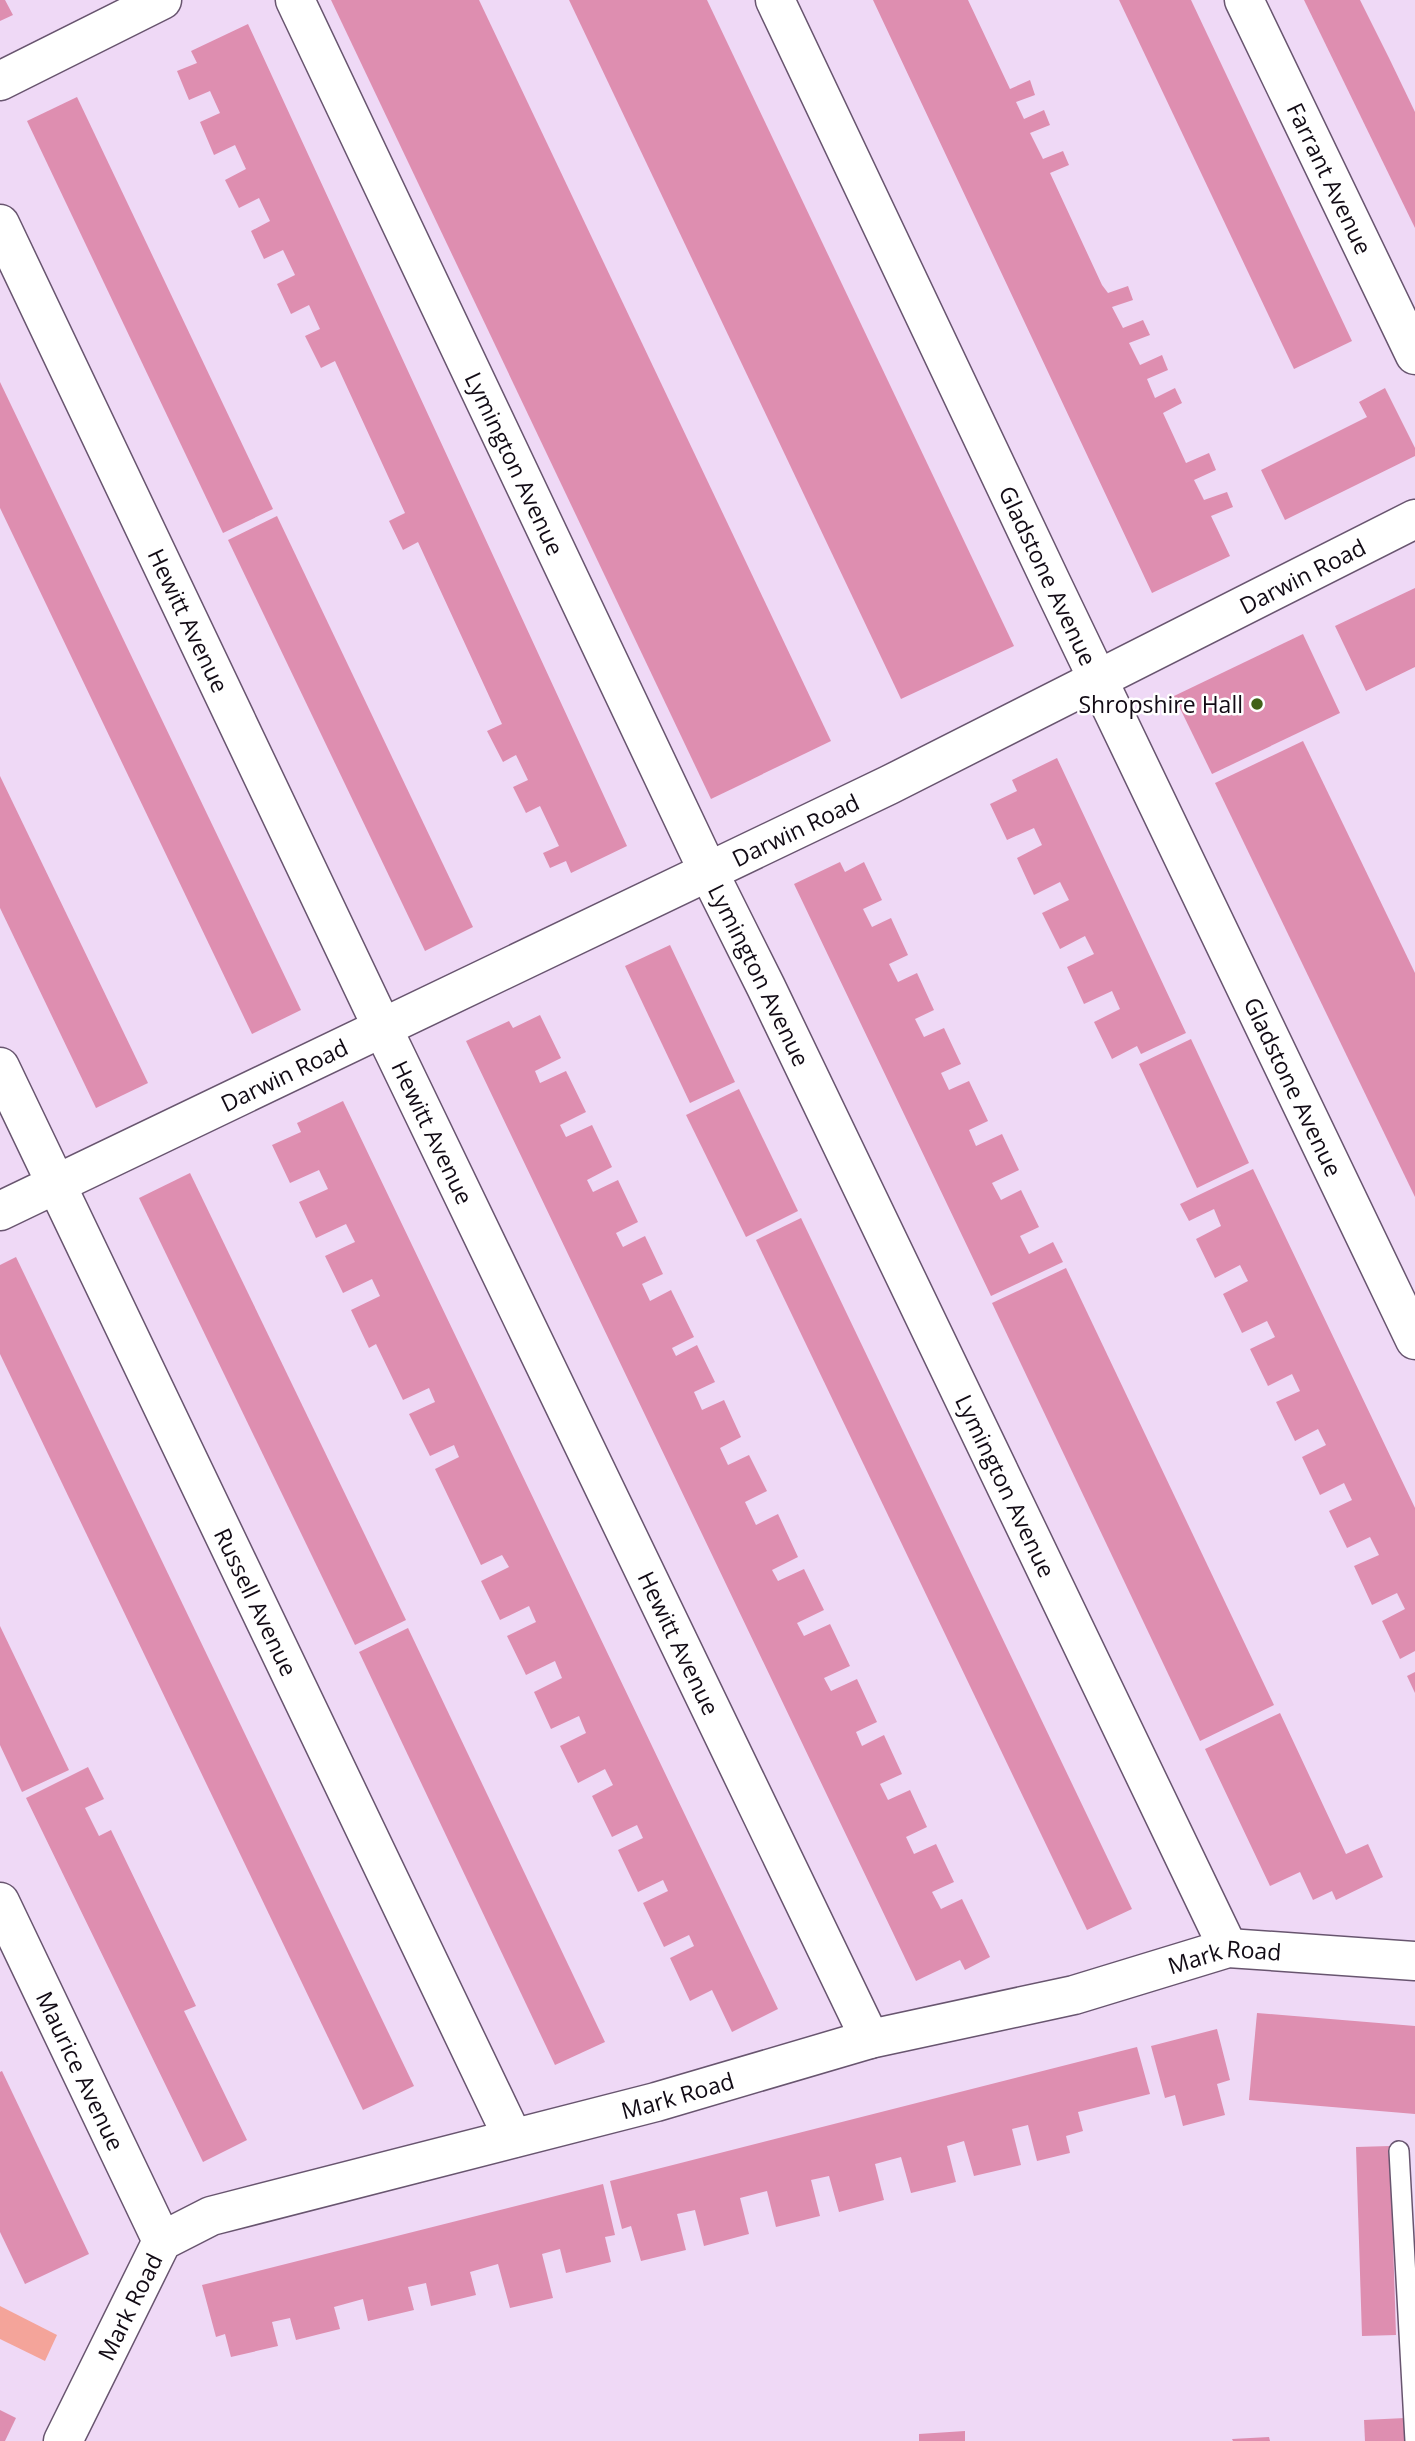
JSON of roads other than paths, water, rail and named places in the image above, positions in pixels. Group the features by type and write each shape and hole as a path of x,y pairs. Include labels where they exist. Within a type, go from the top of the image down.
{"street":[{"path":"0,81 162,0"},
{"name":"Lymington Avenue","path":"295,0 708,871 1227,1948"},
{"name":"Gladstone Avenue","path":"775,0 1415,1340"},
{"name":"Farrant Avenue","path":"1244,0 1415,355"},
{"name":"Hewitt Avenue","path":"0,224 383,1029 870,2039"},
{"name":"Darwin Road","path":"55,1184 889,785 1415,519"},
{"name":"Russell Avenue","path":"0,1067 513,2138"},
{"path":"0,1211 55,1184"},
{"name":"Maurice Avenue","path":"0,1902 162,2241"},
{"name":"Mark Road","path":"63,2441 162,2241 211,2216 656,2102 870,2039 1074,1995 1227,1948 1415,1961"}],"lane":[{"path":"1399,2151 1415,2441"}],"place":[{"name":"Shropshire Hall","path":"1257,704"}]}
